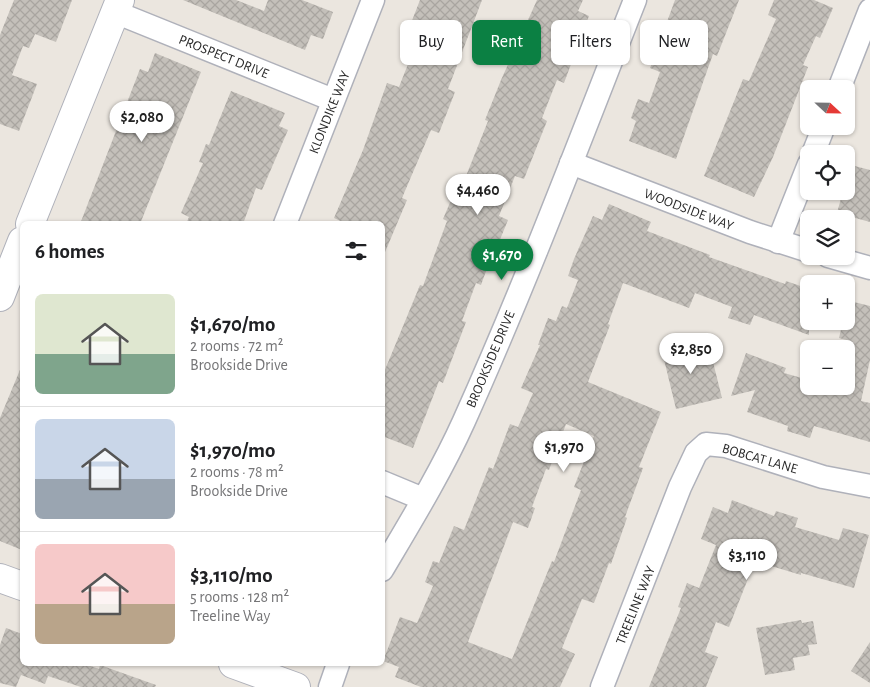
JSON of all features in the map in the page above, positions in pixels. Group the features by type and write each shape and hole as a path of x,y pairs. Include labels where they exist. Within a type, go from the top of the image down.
{"street":[{"name":"KLONDIKE WAY","path":"286,221 373,0"},
{"name":"BROOKSIDE DRIVE","path":"385,565 464,422 571,163 635,0"},
{"name":"PROSPECT DRIVE","path":"117,6 333,100"},
{"path":"31,221 117,6"},
{"path":"843,80 870,10"},
{"name":"WOODSIDE WAY","path":"571,163 778,242 800,248"},
{"path":"778,242 800,187"},
{"path":"0,297 20,247"},
{"path":"855,264 870,268"},
{"name":"BOBCAT LANE","path":"667,522 696,453 706,444 726,446 822,477 870,486"},
{"path":"385,483 423,499"},
{"name":"TREELINE WAY","path":"602,687 667,522"},
{"path":"0,578 20,585"},
{"path":"238,666 296,687"},
{"path":"330,687 337,666"}],"building":[{"path":"14,0 72,0 56,42 35,34 29,48 23,46 12,75 37,84 19,131 0,124 0,35"},
{"path":"183,0 236,0 264,11 268,0 302,0 333,12 323,39 311,35 305,50"},
{"path":"420,0 482,0 474,20 472,20 472,26 462,52 462,20 412,20"},
{"path":"537,0 583,0 578,11 589,16 588,20 551,20 551,65 571,65 564,83 557,80 542,118 547,121 524,179 515,176 499,216 508,220 499,242 497,241 481,285 476,283 462,321 466,322 443,383 439,381 413,448 385,437 385,370 420,285 423,286 447,221 443,219 460,179 464,181 488,121 485,120 508,65 541,65 541,20 528,20"},
{"path":"675,0 739,0 717,56 713,54 676,159 629,141 636,121 631,118 638,99 649,103 660,72 650,68 651,65 708,65 708,20 668,20"},
{"path":"774,0 814,0 833,8 820,38 816,36 803,65 808,67 803,80 800,80 800,88 773,157 754,197 704,176 743,79 749,81 776,19 768,15"},
{"path":"155,53 201,72 141,221 81,221 140,69 148,72"},
{"path":"408,65 457,65 448,89 455,92 439,133 431,130 402,198 407,200 385,252 385,221 340,221 334,218 363,150 387,83 399,87"},
{"path":"231,91 285,113 279,126 288,130 262,190 256,188 244,221 187,221 189,217 181,213 203,163 199,162 206,144 209,145"},
{"path":"855,166 870,170 870,222 855,218 855,210 838,210 841,200 855,200"},
{"path":"609,204 651,222 647,231 710,255 709,257 785,284 786,281 800,286 800,330 809,330 809,335 754,315 750,325 728,318 732,307 695,293 689,308 623,283 608,324 610,325 588,382 661,412 639,467 643,468 625,517 627,518 611,564 609,563 594,603 582,599 562,648 575,654 560,687 421,687 395,677 399,667 385,662 385,656 400,617 417,623 433,586 425,582 433,561 439,563 454,526 464,530 489,467 493,469 510,424 518,427 533,393 521,388 540,345 538,345 548,318 556,321 562,306 567,308 578,280 568,276 593,216 602,220","holes":["566,424 594,436 574,487 581,490 554,562 552,561 512,659 468,642 513,522 528,528 535,508 532,507 546,469 549,470"]},
{"path":"855,302 870,306 870,360 861,401 870,403 870,442 814,426 810,438 787,431 788,426 747,412 755,390 731,396 746,353 786,368 784,373 800,377 800,395 855,395 855,340 839,338 841,330 855,330"},
{"path":"681,342 683,352 709,346 722,398 676,409 661,347"},
{"path":"20,370 20,549 0,541 0,418"},
{"path":"732,500 774,516 776,511 798,518 795,527 839,540 843,528 869,535 854,588 755,561 729,627 716,622 705,652 718,657 706,687 649,687 681,608 678,607 687,583 699,588 716,545 701,539 713,507 728,513"},
{"path":"801,620 802,623 813,621 817,644 808,645 810,655 793,658 795,670 765,675 756,628"},
{"path":"6,628 20,633 20,666 91,666 99,669 100,666 103,666 156,685 155,687 81,687 48,676 45,684 21,675 16,687 0,683 0,645"},
{"path":"870,642 870,683 851,671"}]}
